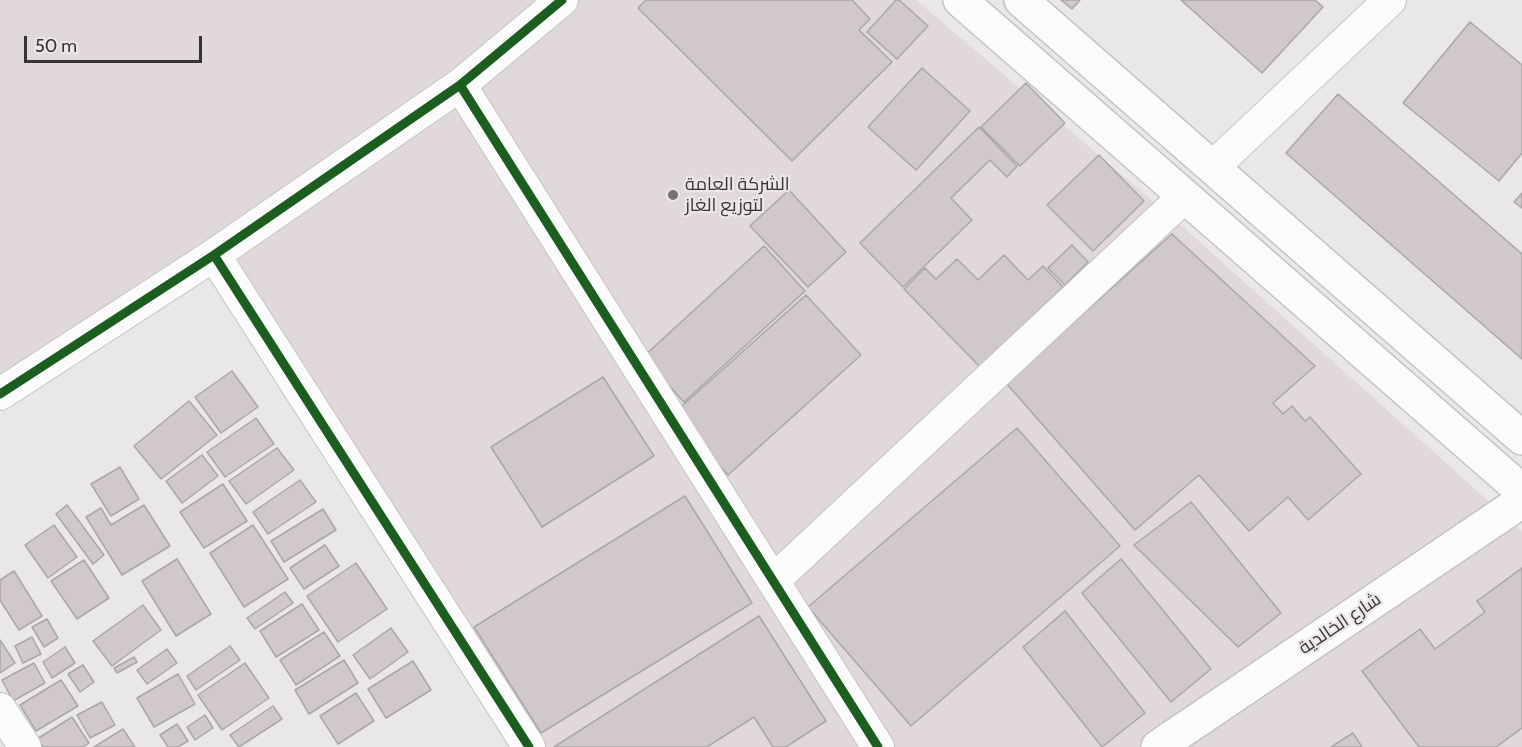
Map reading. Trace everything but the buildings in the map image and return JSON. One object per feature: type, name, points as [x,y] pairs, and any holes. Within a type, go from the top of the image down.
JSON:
[{"type":"main road","points":[[960,0],[1522,491]]},
{"type":"main road","points":[[1022,0],[1522,438]]},
{"type":"main road","name":"شارع الخالدية","points":[[1158,747],[1522,501]]},
{"type":"street","points":[[0,394],[213,255],[460,85],[562,0]]},
{"type":"street","points":[[1213,167],[1390,0]]},
{"type":"street","points":[[460,85],[878,747]]},
{"type":"street","points":[[773,581],[1184,196]]},
{"type":"street","points":[[213,255],[529,747]]},
{"type":"street","points":[[0,709],[25,747]]},
{"type":"shaded area","points":[[0,0],[916,0],[1174,219],[1522,531],[1522,747],[529,747],[214,255],[0,394]]},
{"type":"cycle path","points":[[0,394],[214,255],[460,85],[562,0]]},
{"type":"cycle path","points":[[460,85],[878,747]]},
{"type":"cycle path","points":[[214,255],[529,747]]},
{"type":"place","name":"الشركة العامة لتوزيع الغاز","points":[[673,195]]}]
